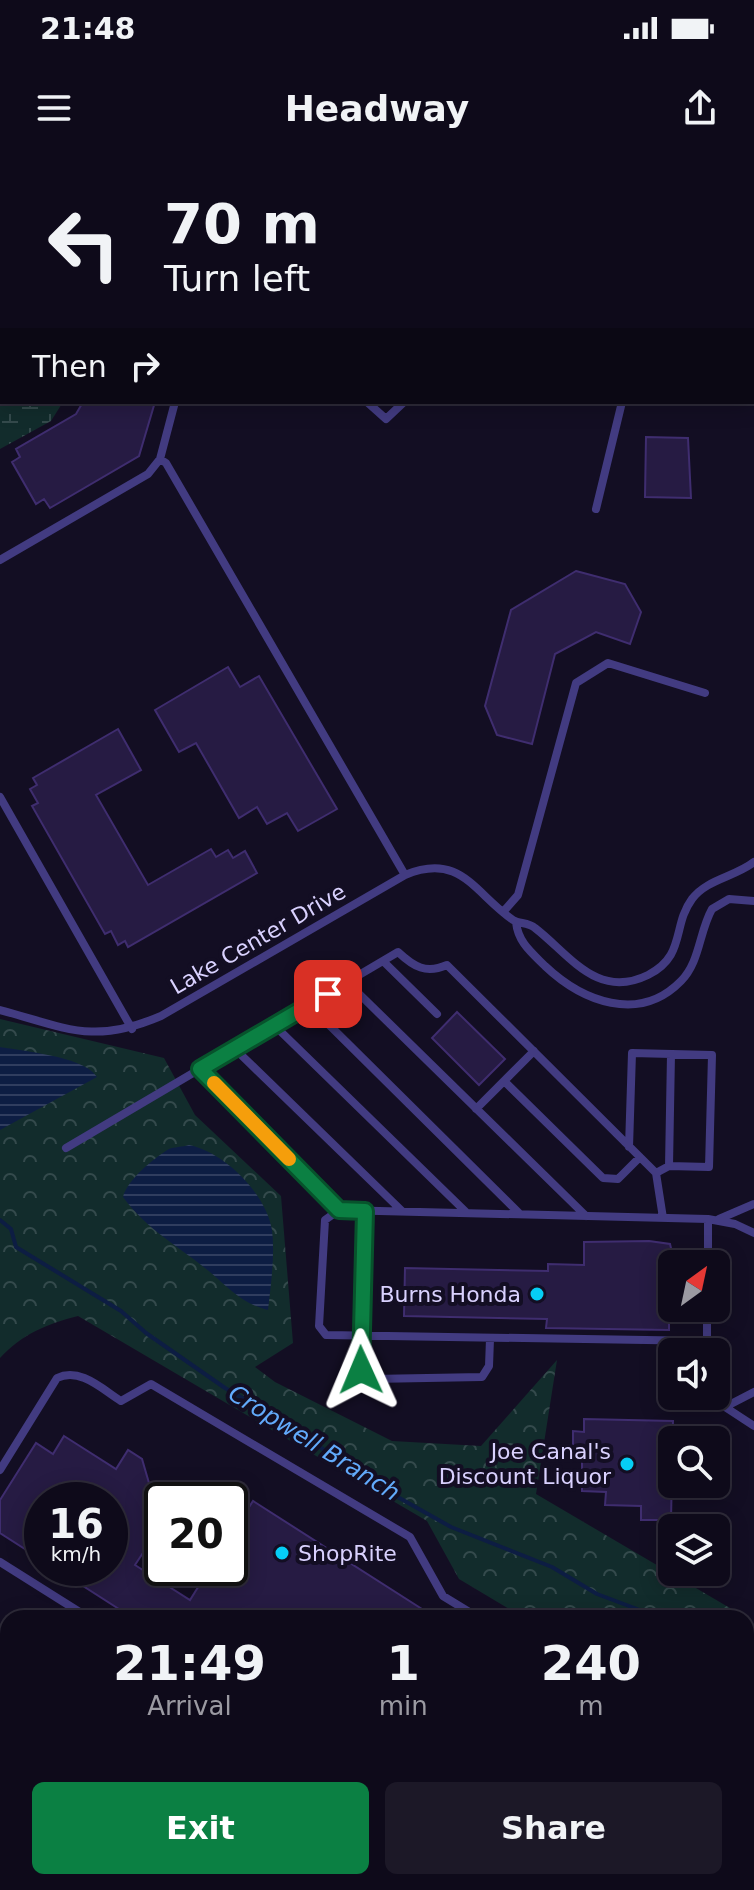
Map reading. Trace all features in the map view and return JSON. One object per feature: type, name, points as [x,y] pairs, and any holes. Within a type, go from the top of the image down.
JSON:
[{"type":"lane","points":[[0,560],[148,474],[160,459],[174,404]]},
{"type":"lane","points":[[369,404],[386,419],[402,404]]},
{"type":"lane","points":[[596,509],[622,404]]},
{"type":"lane","points":[[160,459],[405,875]]},
{"type":"lane","points":[[504,911],[518,895],[576,683],[608,663],[705,693]]},
{"type":"lane","points":[[0,797],[132,1029]]},
{"type":"lane","name":"Lake Center Drive","points":[[0,1010],[85,1032],[116,1033],[132,1029],[161,1016],[405,875],[429,867],[454,872],[516,922],[533,926],[585,974],[617,982],[638,979],[658,969],[672,955],[687,907],[699,892],[754,862]]},
{"type":"lane","name":"Lake Center Drive","points":[[516,922],[517,937],[572,990],[606,1003],[635,1004],[664,994],[682,980],[691,967],[712,909],[729,899],[754,901]]},
{"type":"lane","points":[[66,1148],[398,952],[417,968],[428,970],[447,965],[656,1173],[663,1218]]},
{"type":"lane","points":[[383,961],[437,1014]]},
{"type":"lane","points":[[347,982],[586,1216]]},
{"type":"lane","points":[[309,1005],[521,1214]]},
{"type":"lane","points":[[274,1025],[467,1213]]},
{"type":"lane","points":[[235,1049],[402,1211]]},
{"type":"lane","points":[[476,1109],[534,1051]]},
{"type":"lane","points":[[629,1147],[632,1053],[712,1055],[709,1167],[669,1166],[656,1173]]},
{"type":"lane","points":[[669,1166],[671,1054]]},
{"type":"lane","points":[[200,1069],[339,1210]]},
{"type":"lane","points":[[504,1081],[603,1178],[618,1179],[640,1157]]},
{"type":"lane","points":[[719,1219],[754,1204]]},
{"type":"lane","points":[[707,1322],[707,1341],[326,1335],[320,1330],[325,1220],[339,1210],[719,1219],[754,1233]]},
{"type":"lane","points":[[365,1211],[361,1370],[372,1379],[482,1377],[489,1366],[490,1339]]},
{"type":"lane","points":[[708,1219],[708,1250]]},
{"type":"lane","points":[[0,1470],[57,1378],[66,1373],[76,1374],[121,1401],[151,1384],[410,1537],[443,1596],[466,1610]]},
{"type":"lane","points":[[730,1404],[754,1392]]},
{"type":"lane","points":[[730,1410],[754,1426]]},
{"type":"lane","points":[[0,1562],[76,1610]]},
{"type":"green space","points":[[62,404],[51,421],[0,449],[0,405]]},
{"type":"green space","points":[[0,1019],[164,1058],[195,1115],[281,1196],[293,1343],[255,1367],[275,1382],[392,1441],[481,1446],[557,1360],[536,1494],[658,1566],[658,1586],[692,1586],[733,1610],[511,1610],[459,1579],[427,1521],[78,1316],[36,1331],[17,1342],[0,1358]]},
{"type":"water","points":[[0,1047],[68,1060],[91,1070],[97,1077],[0,1130]]},
{"type":"water","points":[[189,1145],[229,1165],[252,1189],[268,1216],[273,1249],[268,1310],[236,1295],[153,1229],[123,1197],[135,1177],[156,1158],[169,1149]]},
{"type":"building","points":[[82,404],[154,404],[139,456],[50,508],[44,499],[36,504],[12,462],[20,457],[16,449],[76,414]]},
{"type":"building","points":[[646,437],[688,438],[691,498],[645,497]]},
{"type":"building","points":[[576,571],[625,584],[641,612],[630,644],[596,632],[555,654],[532,744],[497,735],[485,706],[511,610]]},
{"type":"building","points":[[228,667],[240,687],[259,676],[337,809],[298,831],[287,813],[267,824],[257,807],[239,818],[196,743],[179,752],[155,710]]},
{"type":"building","points":[[118,729],[141,770],[96,795],[148,885],[211,849],[216,857],[228,850],[233,858],[245,851],[257,873],[128,947],[125,941],[118,945],[111,931],[105,934],[32,806],[38,803],[30,789],[37,785],[33,778]]},
{"type":"building","points":[[457,1012],[505,1059],[479,1085],[432,1038]]},
{"type":"building","name":"Burns Honda","points":[[649,1241],[670,1244],[671,1250],[658,1250],[658,1322],[669,1322],[669,1330],[546,1328],[547,1319],[404,1316],[405,1268],[548,1271],[548,1264],[584,1265],[584,1242]]},
{"type":"building","name":"Joe Canal's Discount Liquor","points":[[584,1419],[673,1421],[673,1426],[658,1426],[658,1498],[671,1498],[671,1514],[658,1514],[658,1520],[641,1520],[641,1506],[605,1505],[606,1492],[582,1491],[582,1452],[573,1451],[573,1431],[584,1432]]},
{"type":"building","points":[[64,1436],[116,1469],[128,1450],[142,1459],[149,1482],[144,1482],[144,1551],[135,1565],[144,1571],[144,1586],[168,1586],[190,1600],[199,1586],[248,1586],[248,1509],[253,1501],[423,1610],[121,1610],[83,1586],[128,1586],[128,1482],[24,1482],[24,1548],[0,1533],[0,1500],[36,1443],[53,1454]]},
{"type":"waterway","name":"Cropwell Branch","points":[[0,1220],[11,1229],[16,1247],[121,1311],[146,1333],[225,1388],[272,1415],[378,1486],[451,1527],[552,1567],[597,1594],[640,1610]]},
{"type":"slow traffic","points":[[214,1083],[289,1159]]},
{"type":"place","name":"Burns Honda","points":[[537,1294]]},
{"type":"place","name":"Joe Canal's Discount Liquor","points":[[627,1464]]},
{"type":"place","name":"ShopRite","points":[[282,1553]]},
{"type":"route","points":[[328,994],[200,1069],[339,1210],[365,1211],[361,1370]]}]
